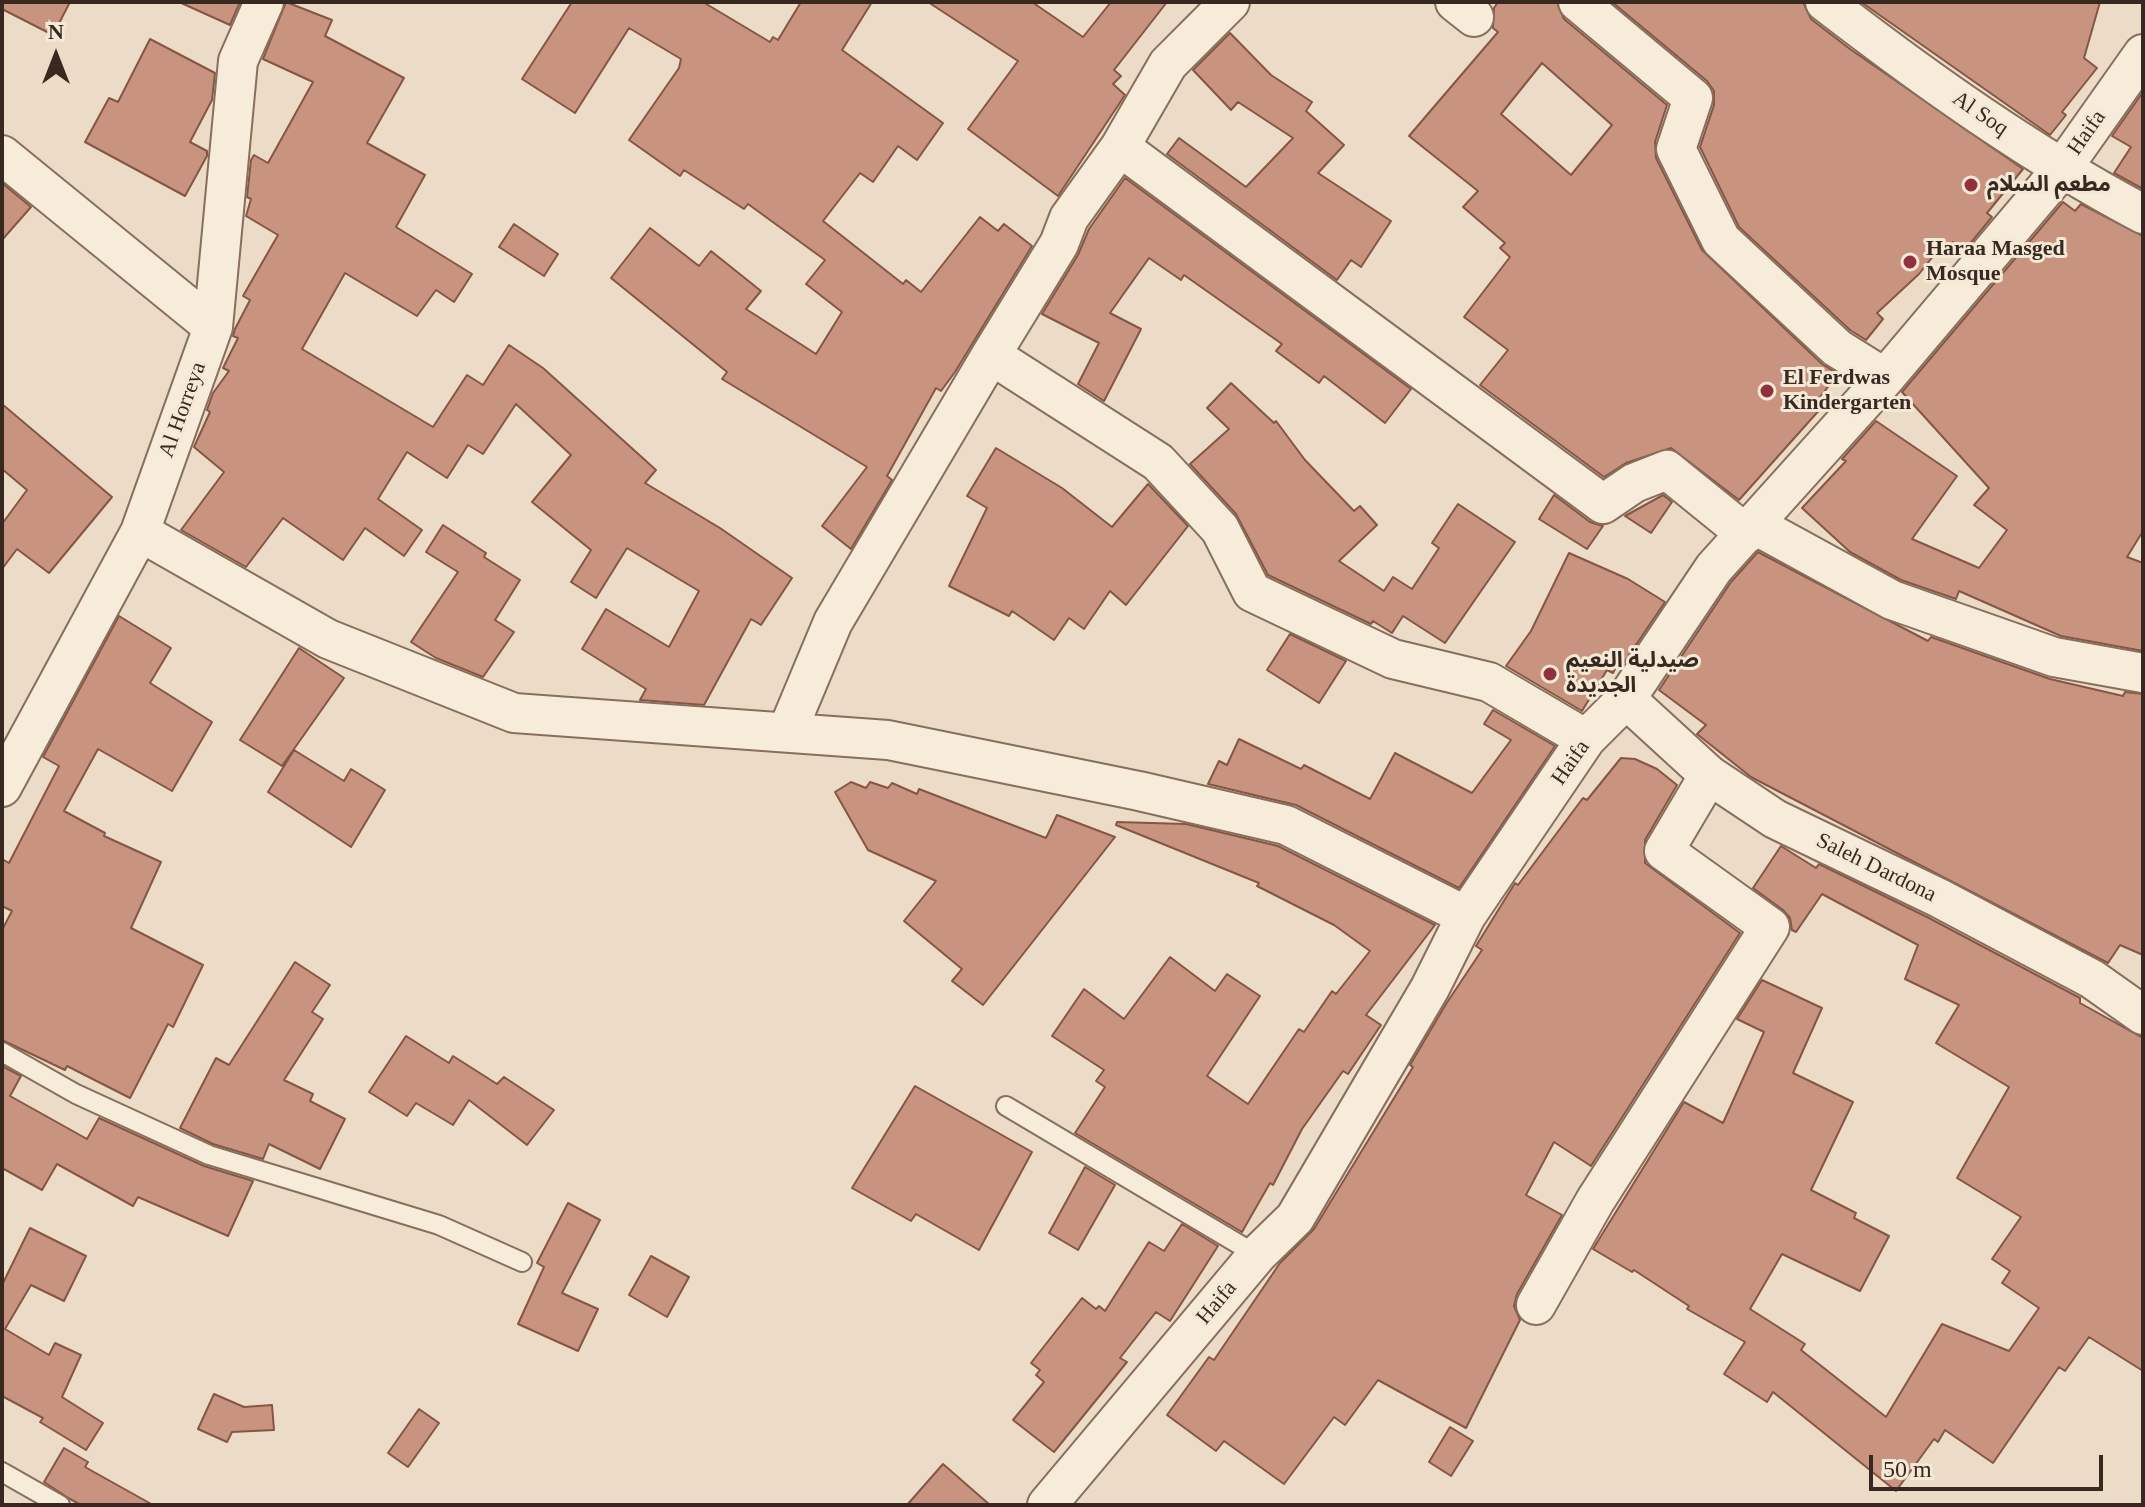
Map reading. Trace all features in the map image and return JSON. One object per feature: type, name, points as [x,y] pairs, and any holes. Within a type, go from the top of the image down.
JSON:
[{"type":"street","name":"Al Horreya","points":[[2,787],[140,532],[213,327],[238,61],[264,2]]},
{"type":"street","points":[[787,732],[833,622],[1059,244],[1069,218],[1120,147],[1168,64],[1230,2]]},
{"type":"street","points":[[1578,2],[1693,98],[1676,149],[1682,168],[1721,240],[1837,348],[1885,378]]},
{"type":"street","name":"Al Soq","points":[[1825,2],[1892,55],[2061,170],[2143,214]]},
{"type":"street","name":"Haifa","points":[[1047,1505],[1257,1255],[1295,1218],[1430,988],[1466,916],[1586,739],[1626,699],[1714,568],[1885,378],[2061,170],[2143,54]]},
{"type":"street","points":[[1120,147],[1603,504],[1634,483],[1667,470],[1750,530],[1892,600],[2054,657],[2143,673]]},
{"type":"street","points":[[2,155],[213,327]]},
{"type":"street","points":[[991,355],[1158,462],[1220,529],[1252,592],[1393,659],[1489,682],[1586,739]]},
{"type":"street","points":[[140,532],[328,639],[514,713],[888,740],[1286,825],[1466,916]]},
{"type":"street","name":"Saleh Dardona","points":[[1626,699],[1709,775],[1775,819],[1939,898],[2064,965],[2143,1015]]},
{"type":"street","points":[[1536,1305],[1595,1201],[1770,927],[1664,851],[1709,775]]},
{"type":"lane","points":[[2,1052],[76,1094],[209,1155],[439,1225],[522,1262]]},
{"type":"lane","points":[[1006,1106],[1257,1255]]},
{"type":"lane","points":[[2,1472],[60,1505]]},
{"type":"building","points":[[2,2],[70,2],[53,35],[2,9]]},
{"type":"building","points":[[179,2],[240,2],[230,25]]},
{"type":"building","points":[[286,2],[332,20],[325,36],[404,78],[367,143],[425,175],[396,227],[472,274],[454,302],[436,290],[417,316],[345,273],[302,349],[433,427],[467,375],[483,385],[509,345],[543,368],[656,470],[645,483],[720,528],[792,578],[761,625],[751,619],[704,705],[640,700],[646,689],[582,649],[606,609],[669,647],[699,591],[627,548],[596,598],[571,582],[591,550],[532,502],[571,455],[516,404],[483,454],[468,445],[447,478],[407,452],[378,499],[422,530],[404,556],[365,528],[343,560],[283,518],[246,567],[181,530],[224,472],[194,447],[210,412],[207,410],[213,393],[229,371],[223,368],[238,338],[233,336],[235,329],[250,300],[243,296],[278,235],[246,216],[251,199],[247,197],[251,160],[254,155],[268,163],[313,82],[263,59]]},
{"type":"building","points":[[572,2],[703,2],[770,42],[773,37],[778,40],[801,2],[872,2],[842,50],[943,123],[917,160],[898,146],[873,182],[860,173],[823,221],[903,284],[906,280],[921,292],[980,217],[998,231],[1004,224],[1032,246],[955,372],[941,391],[936,388],[887,476],[892,480],[851,549],[822,526],[867,467],[722,379],[727,372],[611,278],[650,228],[699,266],[711,251],[761,291],[746,309],[816,354],[842,312],[806,284],[825,260],[748,204],[744,209],[684,170],[680,176],[629,140],[679,68],[681,59],[629,28],[575,113],[522,79]]},
{"type":"building","points":[[928,2],[1032,2],[1083,37],[1111,2],[1167,2],[1114,70],[1121,76],[1113,84],[1125,95],[1058,196],[968,129],[1018,61]]},
{"type":"building","points":[[1498,2],[1557,2],[1564,19],[1667,105],[1655,142],[1656,158],[1702,250],[1822,364],[1838,374],[1817,401],[1822,407],[1739,500],[1671,448],[1626,463],[1604,477],[1480,385],[1508,350],[1464,317],[1510,257],[1500,248],[1505,243],[1463,207],[1478,191],[1409,136],[1498,32],[1493,28],[1494,8]],"holes":[[[1542,63],[1612,125],[1571,175],[1501,114]]]},
{"type":"building","points":[[1612,2],[1803,2],[1811,19],[1850,49],[2023,169],[1987,213],[1992,217],[1964,251],[1953,242],[1946,248],[1942,245],[1919,274],[1877,313],[1883,319],[1866,340],[1850,330],[1739,227],[1700,147],[1714,105],[1714,91],[1707,81]]},
{"type":"building","points":[[1861,2],[2100,2],[2084,58],[2097,68],[2062,112],[2066,115],[2050,135]]},
{"type":"building","points":[[1230,33],[1271,75],[1312,102],[1306,111],[1344,145],[1318,173],[1391,221],[1361,267],[1351,260],[1337,280],[1167,154],[1179,138],[1246,187],[1293,138],[1238,102],[1231,110],[1193,70]]},
{"type":"building","points":[[150,39],[215,73],[212,100],[190,142],[207,151],[207,156],[185,196],[85,142],[109,98],[118,102]]},
{"type":"building","points":[[2143,92],[2143,189],[2114,173],[2131,147],[2112,136]]},
{"type":"building","points":[[1125,178],[1411,389],[1385,423],[1324,376],[1319,383],[1276,351],[1282,344],[1184,275],[1181,280],[1149,258],[1110,313],[1141,329],[1104,401],[1078,384],[1099,343],[1042,314],[1078,255],[1089,229]]},
{"type":"building","points":[[2,183],[31,207],[2,240]]},
{"type":"building","points":[[2063,202],[2075,211],[2081,204],[2143,236],[2143,531],[2127,557],[2143,563],[2143,651],[2061,636],[1959,591],[1956,599],[1901,580],[1850,552],[1802,508],[1846,461],[1842,459],[1876,421],[1957,476],[1912,539],[1979,568],[2007,530],[1974,505],[1989,488],[1902,392]]},
{"type":"building","points":[[514,224],[558,254],[544,276],[499,247]]},
{"type":"building","points":[[1231,383],[1274,423],[1276,421],[1305,460],[1354,511],[1360,506],[1377,525],[1339,561],[1384,591],[1393,577],[1412,589],[1439,548],[1432,543],[1458,504],[1515,542],[1445,643],[1403,616],[1392,633],[1373,621],[1371,624],[1268,575],[1236,514],[1190,464],[1229,429],[1207,408]]},
{"type":"building","points":[[2,404],[112,497],[49,573],[17,549],[2,569],[2,524],[27,490],[2,469]]},
{"type":"building","points":[[996,448],[1062,488],[1112,527],[1148,484],[1188,526],[1126,605],[1110,591],[1084,629],[1069,618],[1054,640],[1012,611],[1009,616],[949,586],[987,508],[967,496]]},
{"type":"building","points":[[1554,495],[1590,522],[1603,526],[1587,549],[1539,519]]},
{"type":"building","points":[[1663,495],[1672,502],[1651,533],[1625,516]]},
{"type":"building","points":[[443,525],[520,580],[495,620],[514,632],[483,677],[436,658],[411,642],[458,572],[426,552]]},
{"type":"building","points":[[1758,552],[1928,641],[1931,637],[2050,679],[2123,696],[2125,692],[2143,694],[2143,955],[2120,945],[2108,963],[1751,777],[1697,734],[1706,725],[1659,690],[1731,582]]},
{"type":"building","points":[[1569,553],[1628,579],[1665,602],[1623,664],[1619,661],[1613,673],[1607,670],[1582,711],[1506,666],[1531,631]]},
{"type":"building","points":[[119,616],[171,648],[150,683],[212,722],[172,791],[98,749],[64,811],[105,833],[104,836],[161,862],[131,928],[203,965],[173,1027],[168,1024],[130,1098],[67,1066],[65,1070],[2,1040],[2,930],[12,911],[2,906],[2,859],[9,863],[59,766],[43,757]]},
{"type":"building","points":[[1290,634],[1346,661],[1319,703],[1267,670]]},
{"type":"building","points":[[299,648],[344,678],[282,766],[240,740]]},
{"type":"building","points":[[1493,710],[1555,746],[1459,888],[1296,805],[1208,784],[1219,761],[1227,765],[1239,739],[1301,769],[1304,765],[1370,799],[1395,753],[1472,793],[1511,740],[1484,724]]},
{"type":"building","points":[[294,750],[344,781],[351,769],[385,790],[351,847],[268,792]]},
{"type":"building","points":[[1621,758],[1635,759],[1657,769],[1677,785],[1645,840],[1645,863],[1740,933],[1591,1166],[1554,1142],[1526,1195],[1562,1215],[1517,1294],[1514,1306],[1520,1320],[1466,1428],[1378,1380],[1345,1425],[1334,1417],[1284,1484],[1224,1441],[1216,1451],[1167,1415],[1209,1357],[1214,1360],[1280,1263],[1314,1229],[1413,1067],[1410,1065],[1446,1004],[1482,950],[1476,946],[1515,883],[1518,885],[1583,798],[1587,800]]},
{"type":"building","points":[[851,782],[866,788],[870,782],[888,788],[892,783],[917,794],[919,789],[1046,838],[1057,815],[1115,837],[983,1005],[952,981],[962,969],[904,921],[936,881],[868,850],[835,792]]},
{"type":"building","points":[[1117,822],[1186,824],[1278,846],[1435,925],[1366,1015],[1381,1025],[1348,1074],[1343,1071],[1302,1129],[1273,1185],[1270,1183],[1242,1232],[1075,1133],[1105,1087],[1096,1081],[1104,1070],[1052,1036],[1084,989],[1124,1019],[1170,957],[1215,991],[1227,974],[1260,996],[1207,1076],[1248,1104],[1299,1029],[1304,1032],[1332,991],[1336,994],[1370,951],[1334,925],[1257,886],[1259,883],[1116,825]]},
{"type":"building","points":[[1781,846],[1816,868],[1819,864],[1929,918],[2080,998],[2080,1003],[2143,1038],[2143,1371],[2089,1337],[2065,1371],[2059,1367],[1993,1463],[1945,1430],[1938,1442],[1934,1439],[1896,1491],[1773,1392],[1767,1402],[1724,1374],[1745,1342],[1687,1309],[1689,1306],[1634,1270],[1632,1272],[1593,1249],[1684,1102],[1723,1123],[1764,1032],[1737,1019],[1762,980],[1822,1008],[1793,1073],[1853,1102],[1811,1190],[1856,1213],[1854,1218],[1889,1236],[1860,1291],[1782,1254],[1750,1309],[1805,1344],[1801,1350],[1886,1417],[1942,1324],[2009,1351],[2039,1308],[2002,1283],[2010,1271],[1992,1259],[2021,1217],[1957,1178],[2009,1087],[1936,1043],[1959,1005],[1905,979],[1918,945],[1822,894],[1796,932],[1792,930],[1790,918],[1783,910],[1753,888]]},
{"type":"building","points":[[295,962],[330,985],[312,1012],[323,1019],[284,1080],[313,1094],[310,1101],[345,1119],[320,1169],[269,1144],[263,1159],[213,1144],[180,1128],[216,1058],[229,1065]]},
{"type":"building","points":[[406,1036],[449,1063],[453,1056],[497,1084],[504,1077],[554,1110],[527,1145],[469,1100],[453,1125],[416,1103],[407,1116],[369,1092]]},
{"type":"building","points":[[2,1066],[21,1076],[10,1096],[87,1139],[99,1118],[204,1166],[253,1181],[228,1236],[138,1197],[133,1206],[57,1164],[42,1190],[2,1168]]},
{"type":"building","points":[[915,1086],[1032,1152],[979,1250],[916,1214],[911,1221],[852,1188]]},
{"type":"building","points":[[1085,1167],[1115,1185],[1078,1250],[1049,1233]]},
{"type":"building","points":[[568,1203],[600,1220],[562,1293],[598,1309],[578,1351],[518,1324],[544,1267],[537,1263]]},
{"type":"building","points":[[1182,1224],[1218,1246],[1170,1321],[1156,1312],[1120,1358],[1127,1362],[1054,1452],[1013,1420],[1044,1382],[1036,1375],[1040,1370],[1031,1363],[1082,1298],[1096,1309],[1099,1306],[1105,1311],[1149,1242],[1164,1251]]},
{"type":"building","points":[[30,1228],[86,1256],[64,1301],[31,1285],[5,1329],[49,1355],[55,1343],[81,1355],[62,1397],[103,1423],[86,1450],[40,1422],[43,1418],[2,1396],[2,1285]]},
{"type":"building","points":[[651,1256],[689,1277],[667,1317],[629,1295]]},
{"type":"building","points":[[214,1394],[244,1407],[272,1405],[274,1430],[232,1432],[227,1442],[198,1429]]},
{"type":"building","points":[[419,1409],[439,1423],[408,1467],[388,1453]]},
{"type":"building","points":[[1450,1427],[1473,1441],[1451,1476],[1429,1462]]},
{"type":"building","points":[[64,1448],[88,1462],[85,1467],[153,1505],[81,1505],[70,1499],[44,1482]]},
{"type":"building","points":[[943,1464],[990,1505],[907,1505]]},
{"type":"place","name":"مطعم السلام","points":[[1971,185]]},
{"type":"place","name":"Haraa Masged Mosque","points":[[1910,262]]},
{"type":"place","name":"El Ferdwas Kindergarten","points":[[1767,391]]},
{"type":"place","name":"صيدلية النعيم الجديدة","points":[[1550,674]]}]
